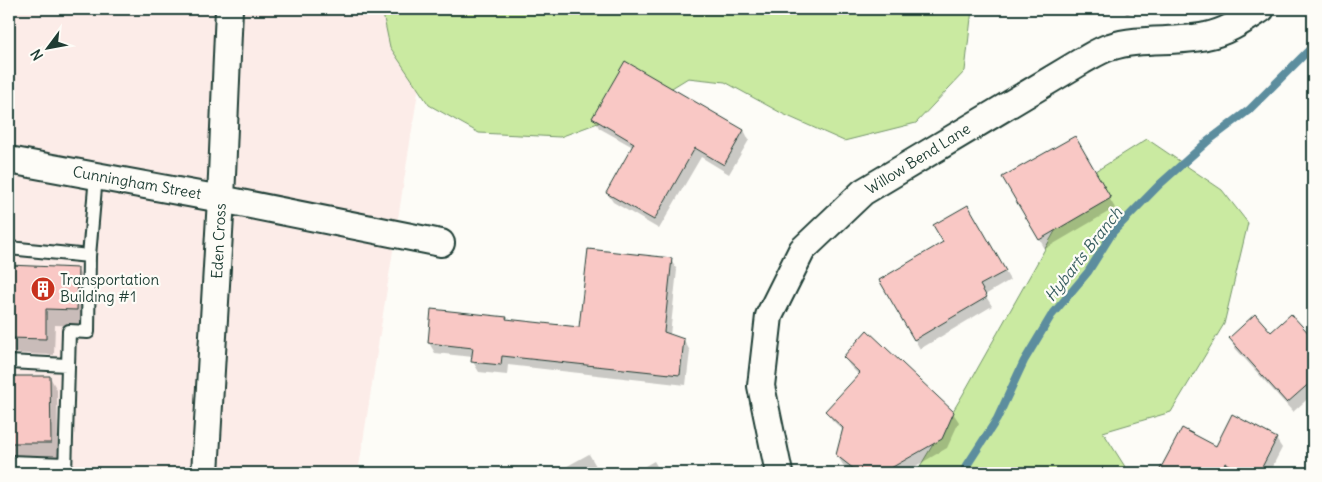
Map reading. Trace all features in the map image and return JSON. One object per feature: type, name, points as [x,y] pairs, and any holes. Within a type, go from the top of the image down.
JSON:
[{"type":"street","name":"Eden Cross","points":[[205,473],[221,199],[229,9]]},
{"type":"street","name":"Willow Bend Lane","points":[[779,473],[761,386],[769,316],[802,250],[863,192],[1082,61],[1110,47],[1140,41],[1178,40],[1207,36],[1234,26],[1261,9]]},
{"type":"street","name":"Cunningham Street","points":[[9,160],[221,199],[441,243]]},
{"type":"lane","points":[[9,462],[65,469],[69,331],[88,332],[89,256],[96,176]]},
{"type":"lane","points":[[9,248],[89,256]]},
{"type":"lane","points":[[9,362],[67,365]]},
{"type":"shaded area","points":[[9,9],[431,9],[358,473],[9,473],[9,338],[46,339],[46,309],[76,310],[78,268],[9,265]]},
{"type":"green space","points":[[382,9],[972,9],[965,71],[916,123],[844,141],[783,114],[725,82],[688,78],[641,107],[560,137],[479,133],[429,105],[390,47]]},
{"type":"green space","points":[[1147,139],[1222,190],[1248,223],[1224,324],[1171,412],[1103,432],[1129,473],[916,473],[962,396],[1085,178]]},
{"type":"building","points":[[625,61],[744,130],[724,165],[695,148],[654,220],[606,193],[634,143],[592,118]]},
{"type":"building","points":[[1075,136],[1111,198],[1039,240],[1002,177]]},
{"type":"building","points":[[968,205],[1006,271],[980,285],[987,297],[914,340],[879,280],[943,242],[933,225]]},
{"type":"building","points":[[588,249],[672,258],[664,332],[684,339],[680,375],[502,356],[501,365],[471,362],[473,348],[428,343],[431,309],[579,327]]},
{"type":"building","name":"Transportation Building #1","points":[[9,265],[78,268],[77,310],[46,309],[46,339],[9,338]]},
{"type":"building","points":[[1255,314],[1271,332],[1291,314],[1313,338],[1313,380],[1287,403],[1229,338]]},
{"type":"building","points":[[867,330],[954,412],[942,439],[891,468],[889,473],[859,473],[836,455],[843,428],[825,411],[860,373],[843,357]]},
{"type":"building","points":[[9,376],[50,376],[51,443],[10,443]]},
{"type":"building","points":[[1232,414],[1277,438],[1259,473],[1244,473],[1225,463],[1220,473],[1158,473],[1182,428],[1216,446]]},
{"type":"waterway","name":"Hybarts Branch","points":[[962,473],[997,419],[1024,361],[1051,316],[1088,272],[1113,232],[1160,184],[1208,141],[1249,110],[1313,46]]},
{"type":"place","name":"Transportation Building #1","points":[[43,289]]}]
